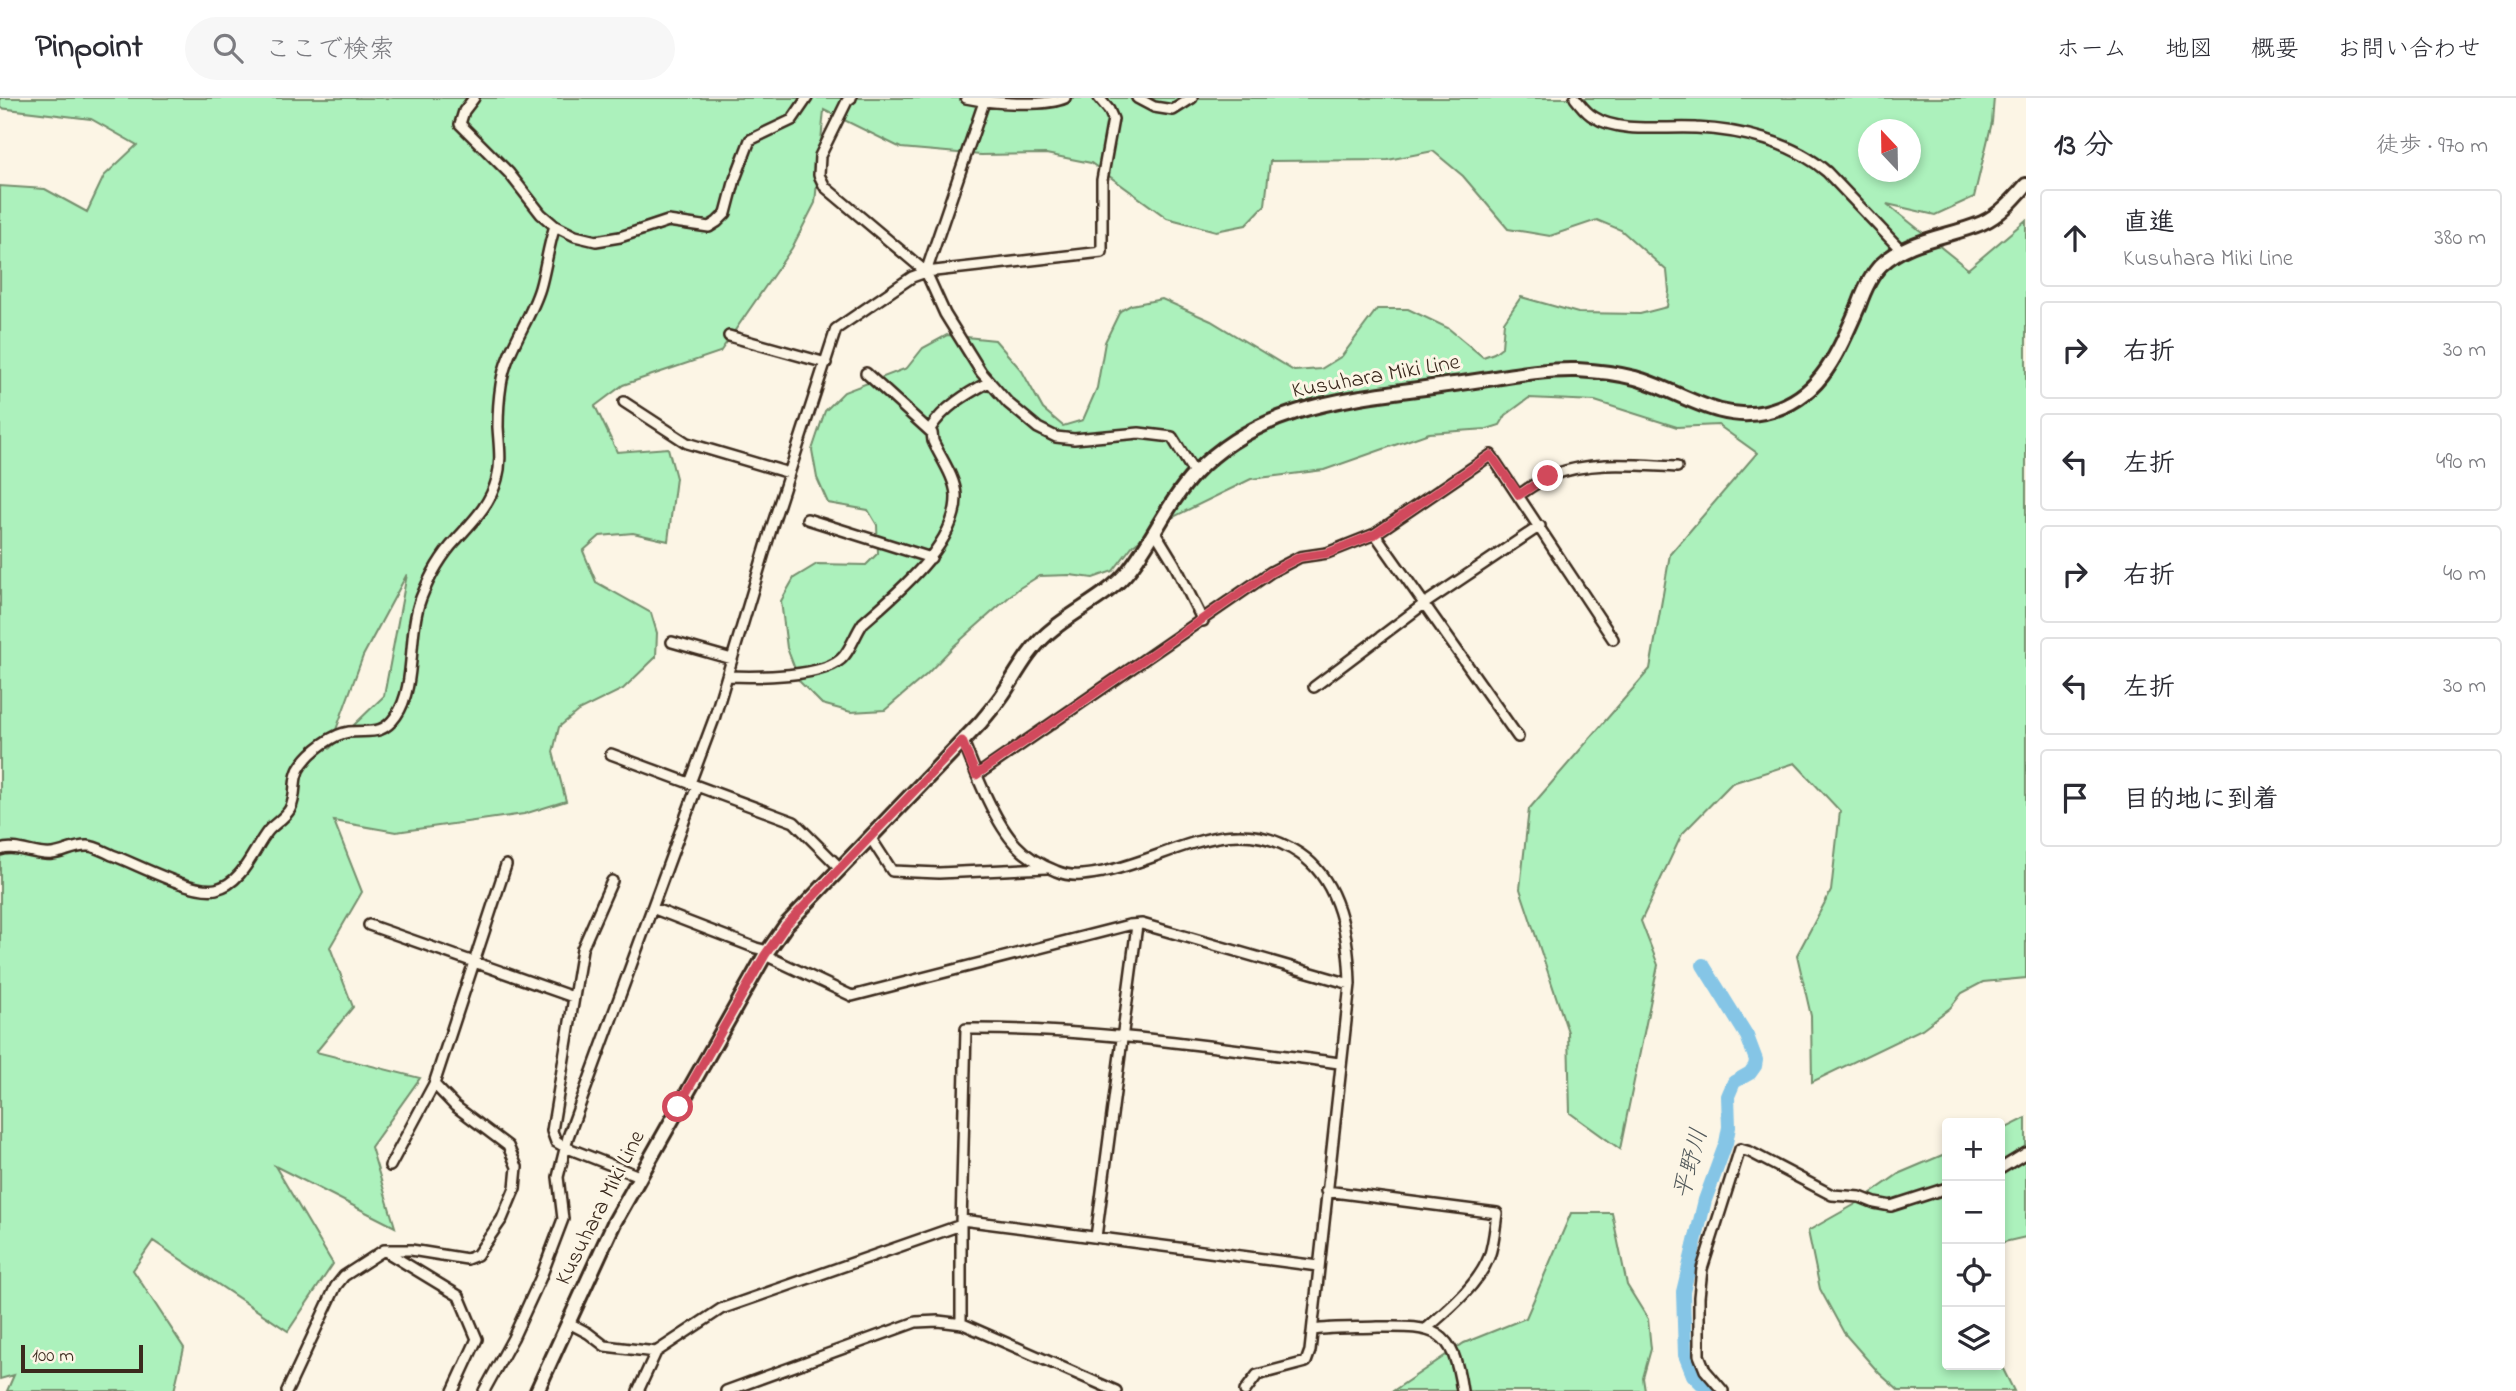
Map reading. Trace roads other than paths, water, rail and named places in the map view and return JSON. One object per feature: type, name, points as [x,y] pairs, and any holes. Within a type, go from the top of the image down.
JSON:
[{"type":"main road","name":"Kusuhara Miki Line","points":[[537,1391],[598,1255],[639,1176],[767,953],[786,925],[1003,695],[1037,643],[1063,620],[1114,586],[1128,571],[1175,498],[1195,474],[1226,447],[1268,422],[1311,406],[1544,372],[1574,370],[1636,379],[1724,414],[1745,415],[1781,407],[1816,385],[1832,364],[1867,285],[1878,268],[1901,250],[1985,222],[2006,207],[2026,185]]},
{"type":"street","points":[[474,98],[464,111],[460,124],[509,173],[541,214],[555,226],[575,236],[596,241],[620,237],[668,221],[709,228],[726,213],[735,178],[751,140],[792,120],[807,98]]},
{"type":"street","points":[[851,98],[847,101],[820,156],[819,174],[825,187],[926,272],[965,351],[1008,403],[1038,428],[1056,437],[1074,439],[1139,433],[1171,436],[1195,474]]},
{"type":"street","points":[[966,98],[984,102],[1039,103],[1065,98]]},
{"type":"street","points":[[484,1391],[513,1338],[541,1277],[563,1219],[558,1177],[565,1147],[694,785],[836,329],[912,277],[926,272],[1102,252],[1102,180],[1113,119],[1099,98]]},
{"type":"street","points":[[1137,98],[1154,107],[1173,110],[1192,98]]},
{"type":"street","points":[[1575,98],[1597,120],[1616,125],[1732,132],[1784,146],[1828,172],[1901,250]]},
{"type":"street","points":[[926,272],[984,102]]},
{"type":"street","points":[[0,850],[8,848],[52,854],[89,846],[136,863],[181,884],[216,889],[232,882],[266,834],[290,808],[294,798],[294,777],[302,762],[335,737],[349,732],[371,733],[389,725],[398,713],[407,692],[415,617],[422,596],[439,564],[487,503],[497,480],[501,454],[498,427],[501,384],[506,361],[540,287],[547,248],[555,226]]},
{"type":"street","points":[[729,336],[826,363]]},
{"type":"street","points":[[727,676],[801,673],[839,661],[863,622],[931,558],[946,536],[956,492],[930,429],[866,373]]},
{"type":"street","points":[[930,429],[938,416],[965,395],[989,382]]},
{"type":"street","points":[[624,402],[687,443],[789,473]]},
{"type":"street","points":[[976,775],[1283,565],[1300,557],[1328,553],[1375,534],[1491,455],[1613,639]]},
{"type":"street","points":[[1519,495],[1548,476],[1571,469],[1609,464],[1677,467]]},
{"type":"street","points":[[807,519],[931,558]]},
{"type":"street","points":[[1314,687],[1424,604],[1539,526]]},
{"type":"street","points":[[1155,532],[1203,621]]},
{"type":"street","points":[[1375,534],[1518,737]]},
{"type":"street","points":[[673,642],[732,659]]},
{"type":"street","points":[[962,741],[976,775],[1009,836],[1034,860],[1065,874],[1081,876],[1120,868],[1202,840],[1252,835],[1287,845],[1307,859],[1331,889],[1349,958],[1350,984],[1313,1330],[1306,1362],[1257,1375],[1245,1391]]},
{"type":"street","points":[[611,754],[794,822],[840,868]]},
{"type":"street","points":[[870,837],[892,871],[939,873],[1049,867]]},
{"type":"street","points":[[390,1166],[434,1084],[506,865]]},
{"type":"street","points":[[612,881],[582,949],[552,1131],[556,1142],[565,1147],[639,1176]]},
{"type":"street","points":[[652,908],[767,953],[852,996],[1142,924],[1350,984]]},
{"type":"street","points":[[369,925],[573,997]]},
{"type":"street","points":[[1096,1237],[1137,925]]},
{"type":"street","points":[[961,1324],[966,1029],[1122,1035],[1340,1063]]},
{"type":"street","points":[[288,1391],[336,1286],[344,1276],[384,1250],[411,1250],[467,1259],[477,1255],[502,1219],[514,1188],[517,1167],[508,1146],[455,1106],[434,1084]]},
{"type":"street","points":[[1723,1391],[1705,1370],[1699,1355],[1699,1297],[1702,1269],[1740,1150],[1750,1152],[1832,1195],[1860,1198],[1891,1206],[1942,1190]]},
{"type":"street","points":[[2005,1166],[2026,1153]]},
{"type":"street","points":[[1326,1191],[1497,1213],[1492,1245],[1483,1268],[1463,1294],[1427,1328]]},
{"type":"street","points":[[638,1391],[656,1352],[722,1309],[961,1222],[1318,1266]]},
{"type":"street","points":[[384,1250],[459,1296],[477,1339],[453,1391]]},
{"type":"street","points":[[726,1391],[916,1322],[938,1321],[961,1324],[1116,1391]]},
{"type":"street","points":[[567,1322],[588,1333],[604,1346],[656,1352]]},
{"type":"street","points":[[1313,1330],[1410,1326],[1427,1328],[1436,1333],[1455,1356],[1462,1391]]},
{"type":"waterway","name":"平野川","points":[[1703,965],[1747,1036],[1756,1060],[1750,1073],[1734,1082],[1728,1096],[1729,1127],[1726,1143],[1705,1200],[1683,1292],[1685,1355],[1693,1375],[1709,1391]]}]
